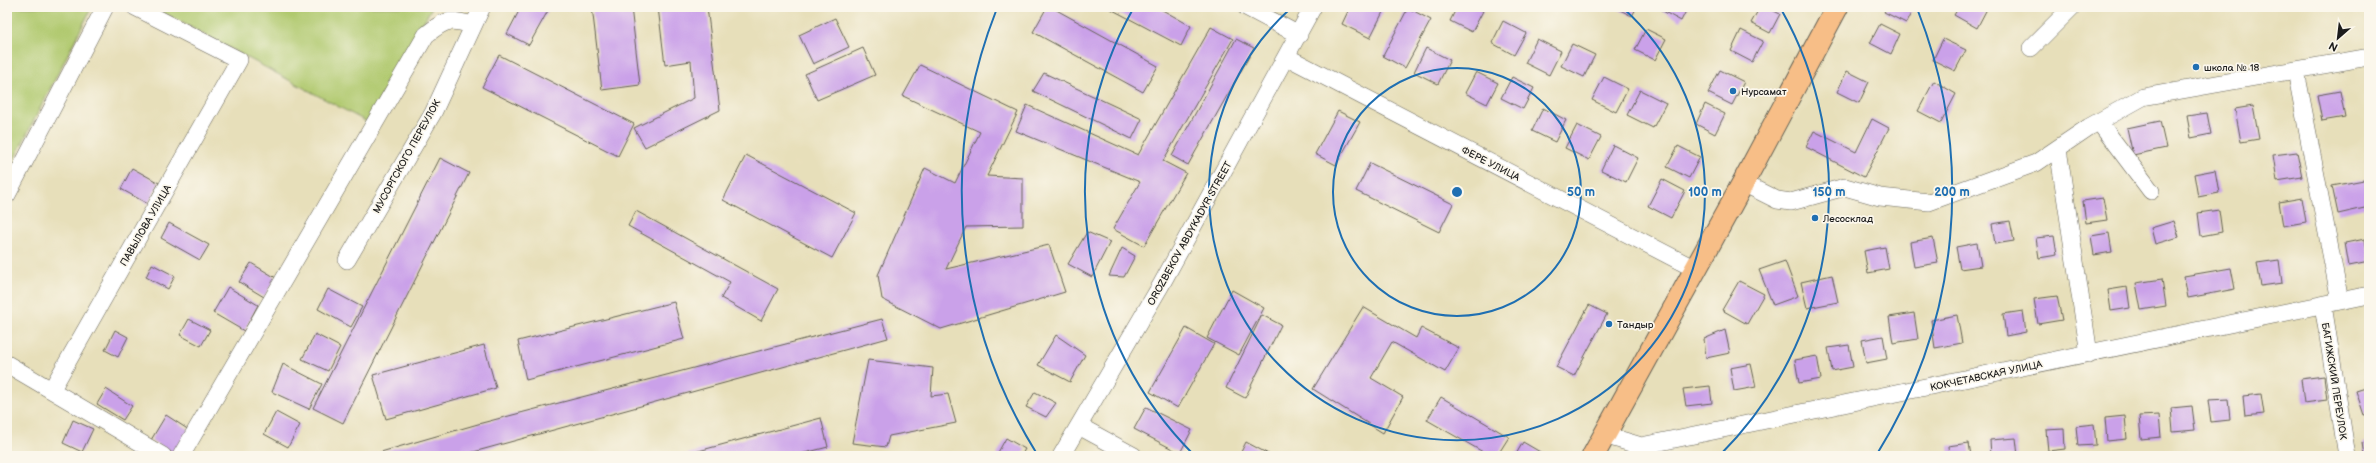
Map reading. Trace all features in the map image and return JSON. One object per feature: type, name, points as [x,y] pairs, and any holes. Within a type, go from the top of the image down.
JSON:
[{"type":"main road","points":[[1593,456],[1743,183],[1837,7]]},
{"type":"street","points":[[7,196],[105,7]]},
{"type":"street","name":"ПАВЫЛОВА УЛИЦА","points":[[52,389],[239,60],[135,7]]},
{"type":"street","name":"МУСОРГСКОГО ПЕРЕУЛОК","points":[[348,260],[433,113],[472,25],[482,7]]},
{"type":"street","points":[[1246,7],[1299,35]]},
{"type":"street","name":"OROZBEKOV ABDYKADYR STREET","points":[[1061,456],[1161,284],[1314,7]]},
{"type":"street","points":[[2031,48],[2072,7]]},
{"type":"street","points":[[181,456],[426,35],[442,22],[454,19],[472,25]]},
{"type":"street","name":"ФЕРЕ УЛИЦА","points":[[1287,57],[1696,269]]},
{"type":"street","points":[[1743,183],[1777,200],[1791,202],[1846,187],[1880,197],[1929,202],[2036,163],[2099,122],[2143,97],[2369,57]]},
{"type":"street","points":[[2296,71],[2340,301]]},
{"type":"street","points":[[2099,122],[2151,191]]},
{"type":"street","points":[[2058,149],[2089,354]]},
{"type":"street","name":"КОКЧЕТАВСКАЯ УЛИЦА","points":[[1604,435],[1641,446],[2369,295]]},
{"type":"street","name":"БАГИЖСКИЙ ПЕРЕУЛОК","points":[[2323,305],[2347,456]]},
{"type":"street","points":[[7,364],[52,389],[163,456]]},
{"type":"street","points":[[1078,426],[1134,456]]},
{"type":"green space","points":[[7,7],[92,7],[7,173]]},
{"type":"green space","points":[[153,7],[432,7],[367,122]]},
{"type":"building","points":[[521,7],[550,7],[529,45],[507,34]]},
{"type":"building","points":[[592,7],[631,7],[640,85],[602,90]]},
{"type":"building","points":[[658,7],[707,7],[720,110],[645,147],[634,128],[694,98],[691,61],[665,65]]},
{"type":"building","points":[[1047,7],[1051,7],[1158,66],[1143,92],[1033,32]]},
{"type":"building","points":[[1107,7],[1157,7],[1191,26],[1181,46]]},
{"type":"building","points":[[1350,7],[1373,7],[1383,12],[1370,38],[1342,24]]},
{"type":"building","points":[[1457,7],[1476,7],[1483,11],[1472,32],[1450,21]]},
{"type":"building","points":[[1614,7],[1637,7],[1632,16]]},
{"type":"building","points":[[1663,7],[1688,7],[1681,21],[1661,10]]},
{"type":"building","points":[[1760,7],[1766,7],[1780,14],[1770,33],[1751,23]]},
{"type":"building","points":[[1887,7],[1914,7],[1906,23],[1884,12]]},
{"type":"building","points":[[1959,7],[1988,7],[1977,28],[1954,15]]},
{"type":"building","points":[[1408,8],[1431,20],[1405,68],[1383,56]]},
{"type":"building","points":[[835,18],[849,47],[813,64],[799,35]]},
{"type":"building","points":[[1503,21],[1526,33],[1514,55],[1492,43]]},
{"type":"building","points":[[1880,24],[1900,34],[1891,54],[1870,43]]},
{"type":"building","points":[[1211,27],[1233,39],[1163,161],[1186,173],[1144,246],[1113,229],[1140,182],[1016,131],[1027,105],[1138,155]]},
{"type":"building","points":[[1646,29],[1666,39],[1655,60],[1635,50]]},
{"type":"building","points":[[1741,30],[1763,41],[1752,62],[1731,51]]},
{"type":"building","points":[[1236,39],[1254,48],[1188,165],[1172,156]]},
{"type":"building","points":[[1537,39],[1561,51],[1549,75],[1525,63]]},
{"type":"building","points":[[1943,39],[1966,50],[1955,71],[1933,60]]},
{"type":"building","points":[[1572,44],[1595,55],[1584,77],[1561,66]]},
{"type":"building","points":[[863,48],[875,75],[817,100],[805,74]]},
{"type":"building","points":[[1426,48],[1450,60],[1438,84],[1414,72]]},
{"type":"building","points":[[499,55],[634,124],[618,156],[482,87]]},
{"type":"building","points":[[920,65],[1018,112],[987,176],[1023,178],[1023,226],[966,227],[946,269],[1049,245],[1065,292],[941,329],[882,299],[878,275],[925,168],[955,183],[980,132],[903,96]]},
{"type":"building","points":[[1720,70],[1744,82],[1732,105],[1708,93]]},
{"type":"building","points":[[1847,71],[1869,82],[1859,103],[1837,92]]},
{"type":"building","points":[[1476,72],[1498,83],[1487,104],[1465,93]]},
{"type":"building","points":[[1044,73],[1142,119],[1132,139],[1033,91]]},
{"type":"building","points":[[1512,77],[1534,88],[1523,109],[1501,98]]},
{"type":"building","points":[[1604,77],[1628,89],[1616,112],[1592,100]]},
{"type":"building","points":[[1934,81],[1956,94],[1941,123],[1918,111]]},
{"type":"building","points":[[1640,90],[1666,103],[1653,128],[1627,115]]},
{"type":"building","points":[[2340,91],[2345,117],[2322,121],[2317,95]]},
{"type":"building","points":[[1705,104],[1725,114],[1715,134],[1696,124]]},
{"type":"building","points":[[2253,106],[2259,139],[2241,142],[2235,109]]},
{"type":"building","points":[[1543,108],[1566,120],[1555,142],[1532,131]]},
{"type":"building","points":[[1338,111],[1360,122],[1336,165],[1315,154]]},
{"type":"building","points":[[2207,113],[2211,134],[2191,138],[2187,116]]},
{"type":"building","points":[[1872,119],[1889,128],[1864,177],[1806,147],[1814,131],[1856,152]]},
{"type":"building","points":[[2160,121],[2166,148],[2133,155],[2127,128]]},
{"type":"building","points":[[1577,125],[1601,137],[1589,160],[1565,148]]},
{"type":"building","points":[[1613,145],[1638,158],[1626,182],[1601,170]]},
{"type":"building","points":[[1678,146],[1700,157],[1689,178],[1667,167]]},
{"type":"building","points":[[2297,152],[2302,177],[2277,181],[2273,155]]},
{"type":"building","points":[[746,155],[856,213],[832,258],[723,200]]},
{"type":"building","points":[[440,158],[469,173],[343,423],[313,408]]},
{"type":"building","points":[[1370,163],[1453,204],[1439,232],[1356,191]]},
{"type":"building","points":[[132,168],[159,183],[148,204],[121,189]]},
{"type":"building","points":[[2215,170],[2219,193],[2198,197],[2194,174]]},
{"type":"building","points":[[1662,179],[1685,191],[1671,218],[1648,206]]},
{"type":"building","points":[[2369,179],[2369,207],[2338,214],[2332,186]]},
{"type":"building","points":[[2103,198],[2107,220],[2086,223],[2083,201]]},
{"type":"building","points":[[2302,198],[2306,222],[2283,226],[2279,202]]},
{"type":"building","points":[[2219,210],[2222,232],[2201,236],[2198,213]]},
{"type":"building","points":[[636,211],[778,289],[761,321],[721,298],[730,282],[628,226]]},
{"type":"building","points":[[2010,221],[2014,241],[1995,244],[1992,224]]},
{"type":"building","points":[[2174,221],[2179,237],[2155,244],[2151,228]]},
{"type":"building","points":[[169,223],[209,245],[200,260],[161,238]]},
{"type":"building","points":[[1087,232],[1110,242],[1092,277],[1068,264]]},
{"type":"building","points":[[2109,233],[2112,252],[2094,255],[2091,236]]},
{"type":"building","points":[[2054,236],[2057,255],[2039,258],[2036,238]]},
{"type":"building","points":[[1933,238],[1938,263],[1914,267],[1910,242]]},
{"type":"building","points":[[2365,239],[2369,262],[2349,266],[2345,243]]},
{"type":"building","points":[[1977,243],[1981,266],[1960,269],[1956,247]]},
{"type":"building","points":[[1885,247],[1889,269],[1868,273],[1864,251]]},
{"type":"building","points":[[1122,248],[1135,256],[1124,277],[1109,276]]},
{"type":"building","points":[[2279,260],[2282,283],[2261,286],[2257,263]]},
{"type":"building","points":[[1785,261],[1798,296],[1773,305],[1759,270]]},
{"type":"building","points":[[251,263],[276,278],[264,297],[239,282]]},
{"type":"building","points":[[152,264],[175,276],[168,289],[146,277]]},
{"type":"building","points":[[2231,268],[2235,289],[2188,298],[2184,276]]},
{"type":"building","points":[[1832,275],[1838,302],[1807,308],[1801,282]]},
{"type":"building","points":[[2162,279],[2166,306],[2141,310],[2136,283]]},
{"type":"building","points":[[1739,281],[1764,294],[1747,324],[1722,310]]},
{"type":"building","points":[[228,287],[258,305],[244,331],[213,313]]},
{"type":"building","points":[[2127,287],[2130,308],[2111,311],[2108,290]]},
{"type":"building","points":[[328,289],[362,307],[351,327],[318,309]]},
{"type":"building","points":[[1232,290],[1264,308],[1239,355],[1207,338]]},
{"type":"building","points":[[2057,296],[2062,320],[2038,324],[2034,299]]},
{"type":"building","points":[[674,302],[684,339],[526,380],[518,341]]},
{"type":"building","points":[[1589,305],[1607,314],[1574,376],[1556,367]]},
{"type":"building","points":[[1363,307],[1416,338],[1421,328],[1459,348],[1445,372],[1392,342],[1371,378],[1403,397],[1383,433],[1313,389]]},
{"type":"building","points":[[2023,311],[2026,332],[2006,336],[2003,314]]},
{"type":"building","points":[[1914,313],[1918,339],[1893,343],[1889,317]]},
{"type":"building","points":[[1262,315],[1281,325],[1245,398],[1226,388]]},
{"type":"building","points":[[1957,315],[1962,343],[1935,348],[1931,320]]},
{"type":"building","points":[[189,319],[210,330],[201,346],[180,335]]},
{"type":"building","points":[[882,319],[888,338],[459,456],[367,456],[478,424]]},
{"type":"building","points":[[1186,328],[1214,344],[1178,408],[1150,392]]},
{"type":"building","points":[[115,330],[128,337],[118,357],[105,350]]},
{"type":"building","points":[[1725,330],[1730,353],[1706,358],[1704,339]]},
{"type":"building","points":[[315,334],[340,347],[328,371],[302,359]]},
{"type":"building","points":[[1056,335],[1085,355],[1070,382],[1038,365]]},
{"type":"building","points":[[1883,336],[1887,359],[1866,363],[1862,340]]},
{"type":"building","points":[[484,345],[496,388],[386,419],[373,375]]},
{"type":"building","points":[[1849,345],[1853,367],[1832,371],[1828,348]]},
{"type":"building","points":[[1817,356],[1821,379],[1799,383],[1795,360]]},
{"type":"building","points":[[868,360],[933,368],[931,396],[948,394],[956,423],[889,436],[886,447],[852,443]]},
{"type":"building","points":[[283,364],[322,384],[309,409],[272,392]]},
{"type":"building","points":[[1751,364],[1756,387],[1734,391],[1730,368]]},
{"type":"building","points":[[2324,376],[2327,400],[2304,403],[2301,379]]},
{"type":"building","points":[[1710,386],[1712,403],[1686,406],[1683,389]]},
{"type":"building","points":[[2369,387],[2369,414],[2364,415],[2356,391]]},
{"type":"building","points":[[106,389],[132,406],[123,420],[97,404]]},
{"type":"building","points":[[1035,392],[1056,403],[1046,417],[1026,407]]},
{"type":"building","points":[[2261,394],[2264,414],[2245,416],[2243,396]]},
{"type":"building","points":[[1441,397],[1509,437],[1497,456],[1490,456],[1427,420]]},
{"type":"building","points":[[2228,399],[2230,420],[2211,422],[2208,400]]},
{"type":"building","points":[[2192,406],[2195,430],[2173,432],[2171,408]]},
{"type":"building","points":[[1146,407],[1192,430],[1180,453],[1134,429]]},
{"type":"building","points":[[276,412],[300,425],[288,447],[264,434]]},
{"type":"building","points":[[166,415],[189,430],[174,454],[151,440]]},
{"type":"building","points":[[2159,415],[2161,437],[2141,439],[2139,416]]},
{"type":"building","points":[[2125,416],[2127,439],[2107,441],[2105,418]]},
{"type":"building","points":[[821,418],[828,447],[793,456],[680,456]]},
{"type":"building","points":[[73,420],[93,429],[82,452],[63,443]]},
{"type":"building","points":[[2094,424],[2096,445],[2078,446],[2076,426]]},
{"type":"building","points":[[2064,429],[2065,449],[2048,451],[2046,430]]},
{"type":"building","points":[[1006,438],[1025,449],[1021,456],[996,456]]},
{"type":"building","points":[[2016,438],[2018,456],[1991,456],[1990,440]]},
{"type":"building","points":[[1246,442],[1272,456],[1239,456]]},
{"type":"building","points":[[1523,442],[1547,456],[1515,456]]},
{"type":"building","points":[[2369,442],[2369,456],[2365,456],[2363,443]]},
{"type":"building","points":[[1969,443],[1971,456],[1949,456],[1948,446]]},
{"type":"place","name":"школа № 18","points":[[2196,67]]},
{"type":"place","name":"Нурсамат","points":[[1733,91]]},
{"type":"place","name":"Лесосклад","points":[[1815,218]]},
{"type":"place","name":"Тандыр","points":[[1609,324]]}]
